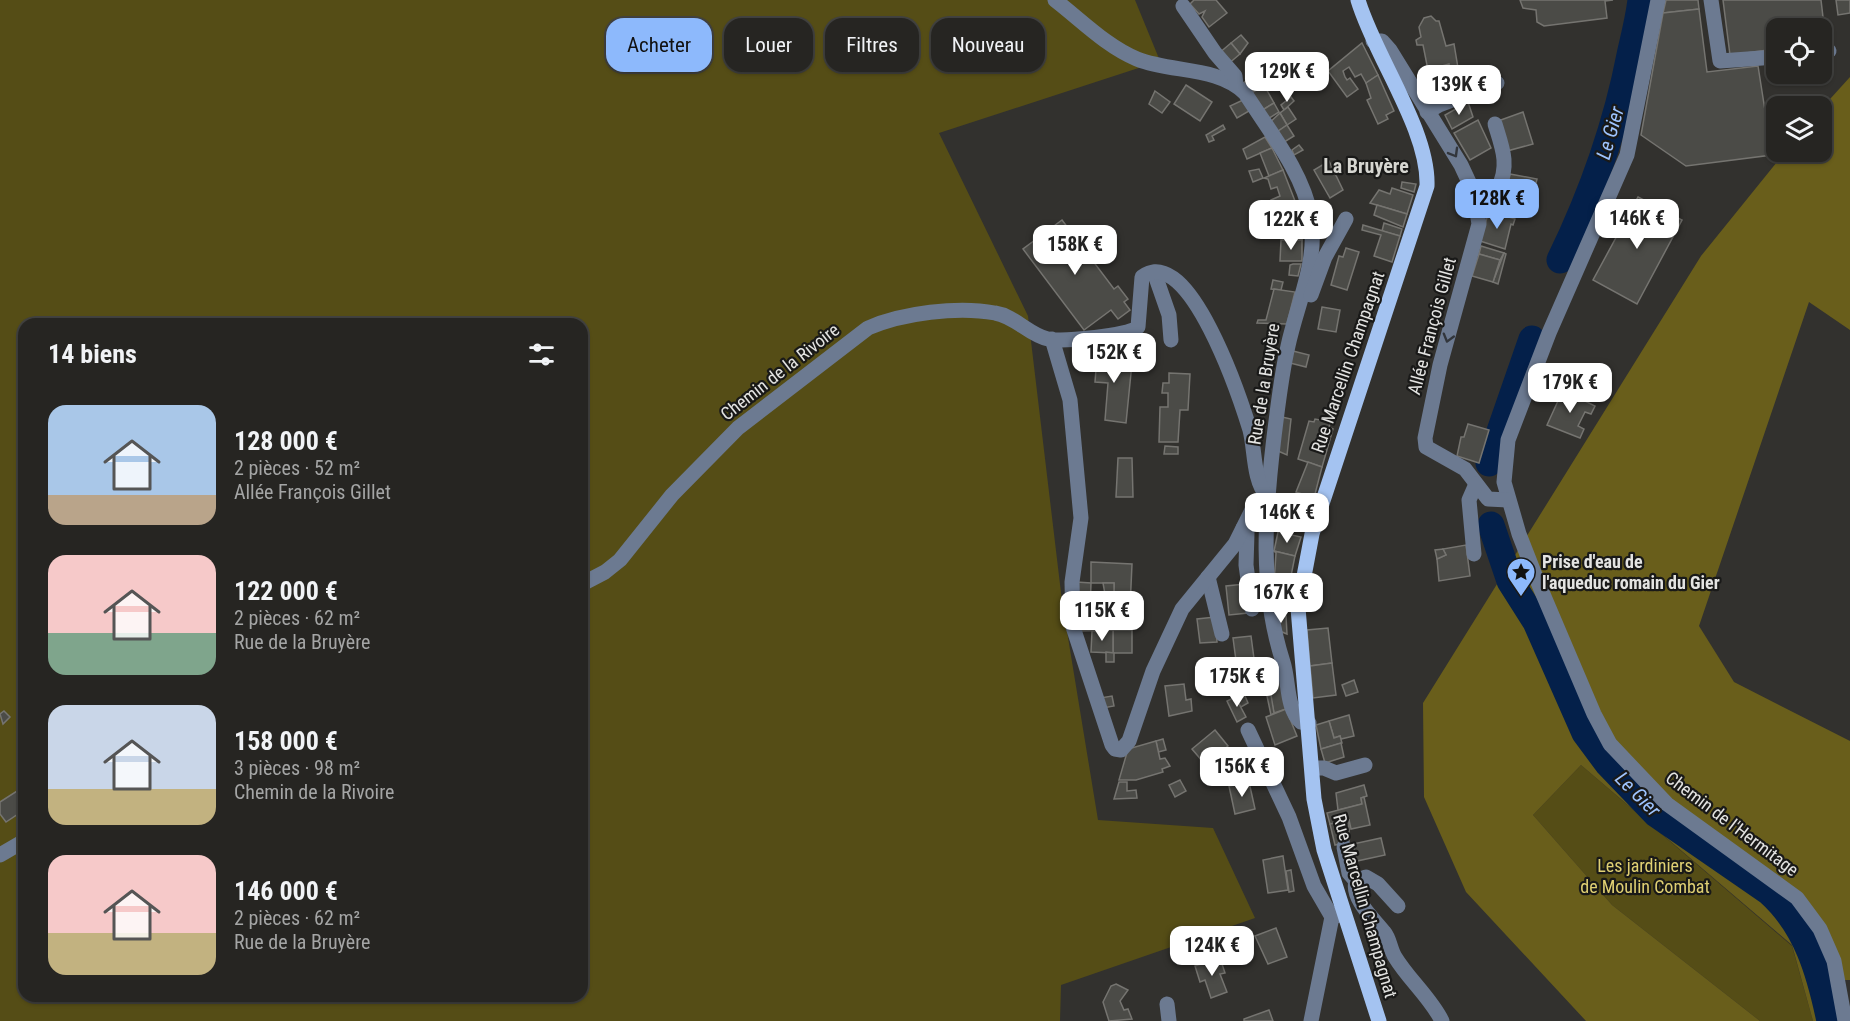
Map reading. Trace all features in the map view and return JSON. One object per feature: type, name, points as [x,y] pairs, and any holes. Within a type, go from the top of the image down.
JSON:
[{"type":"main road","name":"Rue Marcellin Champagnat","points":[[1358,0],[1373,41],[1422,148],[1427,186],[1420,214],[1353,406],[1304,566],[1298,626],[1312,768],[1324,850],[1340,917],[1379,1021]]},
{"type":"street","points":[[1055,0],[1117,49],[1137,59],[1176,70],[1214,75],[1236,85]]},
{"type":"street","name":"Chemin de l'Hermitage","points":[[1658,0],[1627,155],[1549,333],[1508,440],[1504,466],[1508,500],[1537,580],[1594,714],[1610,744],[1639,778],[1667,804],[1797,898],[1821,930],[1834,961],[1845,1021]]},
{"type":"street","points":[[1711,0],[1720,61],[1766,58]]},
{"type":"street","name":"Rue de la Bruyère","points":[[1184,6],[1215,53],[1235,76],[1236,85],[1245,93],[1290,165],[1311,219],[1307,280],[1290,337],[1282,375],[1267,496],[1266,569],[1274,630],[1295,715],[1301,722],[1309,723]]},
{"type":"street","name":"Allée François Gillet","points":[[1373,41],[1382,41],[1386,44],[1461,165],[1479,208],[1479,224],[1440,365],[1425,438],[1426,447],[1433,454],[1465,469],[1488,499],[1508,500]]},
{"type":"street","points":[[1427,112],[1439,105],[1497,83]]},
{"type":"street","points":[[1479,208],[1489,202],[1505,172],[1504,153],[1495,124]]},
{"type":"street","points":[[1290,337],[1296,337],[1298,333],[1325,258],[1346,219]]},
{"type":"street","points":[[1154,272],[1169,315],[1172,340]]},
{"type":"street","points":[[1154,272],[1174,278],[1184,288],[1220,345],[1250,432],[1261,483],[1267,496],[1256,502],[1228,553],[1182,609],[1154,671],[1129,741],[1121,750],[1115,749],[1073,627],[1072,582],[1081,518],[1070,399],[1062,364],[1052,339],[1133,332],[1139,320],[1142,278],[1154,272]]},
{"type":"street","name":"Chemin de la Rivoire","points":[[588,581],[605,572],[620,560],[672,495],[738,428],[868,328],[886,320],[910,316],[977,311],[997,313],[1052,339]]},
{"type":"street","points":[[1474,554],[1469,500],[1476,484]]},
{"type":"street","points":[[1243,528],[1247,533],[1246,566],[1252,609]]},
{"type":"street","points":[[1208,577],[1222,634]]},
{"type":"street","points":[[1248,730],[1289,817],[1314,886],[1340,917]]},
{"type":"street","points":[[1312,768],[1324,768],[1335,773],[1365,765]]},
{"type":"street","points":[[0,855],[18,844]]},
{"type":"street","points":[[1344,847],[1349,873],[1356,881],[1355,888],[1367,914],[1384,932],[1396,958],[1433,1004],[1442,1021]]},
{"type":"street","points":[[1356,881],[1366,878],[1374,881],[1398,906]]},
{"type":"street","points":[[1340,917],[1367,914]]},
{"type":"street","points":[[1311,1021],[1340,917]]},
{"type":"street","points":[[1167,1004],[1169,1021]]},
{"type":"green space","points":[[0,0],[1135,0],[1160,61],[939,133],[1028,316],[1062,601],[1098,820],[1213,828],[1255,918],[1061,985],[1060,1021],[0,1021]]},
{"type":"green space","name":"Les jardiniers de Moulin Combat","points":[[1581,765],[1792,946],[1813,1021],[1760,1021],[1612,905],[1533,815]]},
{"type":"shaded area","points":[[1850,77],[1850,330],[1809,302],[1699,626],[1734,682],[1850,741],[1850,980],[1829,980],[1835,1021],[1813,1021],[1792,945],[1581,765],[1533,815],[1612,905],[1760,1021],[1586,1021],[1466,892],[1424,797],[1423,703],[1701,256],[1777,162],[1832,162],[1832,97]]},
{"type":"building","points":[[1194,0],[1216,0],[1227,13],[1209,27],[1202,17],[1205,11],[1199,14],[1190,4]]},
{"type":"building","points":[[1520,0],[1613,0],[1605,1],[1607,18],[1544,26],[1537,22],[1536,10],[1523,8]]},
{"type":"building","points":[[1666,0],[1698,0],[1699,9],[1663,13]]},
{"type":"building","points":[[1723,0],[1821,0],[1823,18],[1766,18],[1766,50],[1730,55]]},
{"type":"building","points":[[1836,0],[1850,0],[1850,13],[1838,15]]},
{"type":"building","points":[[1699,9],[1707,72],[1758,66],[1766,117],[1766,156],[1686,166],[1641,135],[1663,13]]},
{"type":"building","points":[[1431,16],[1439,21],[1446,46],[1454,44],[1458,68],[1450,70],[1449,64],[1428,70],[1423,45],[1417,45],[1416,40],[1421,37],[1419,27],[1424,18]]},
{"type":"building","points":[[1241,35],[1248,43],[1240,54],[1231,43]]},
{"type":"building","points":[[1231,43],[1240,54],[1227,65],[1218,54]]},
{"type":"building","points":[[1362,43],[1378,75],[1366,83],[1361,74],[1355,77],[1349,67],[1343,71],[1347,80],[1350,78],[1358,89],[1347,97],[1328,71]]},
{"type":"building","points":[[1258,74],[1264,85],[1250,94],[1243,83]]},
{"type":"building","points":[[1378,75],[1394,111],[1386,115],[1388,119],[1378,124],[1367,100],[1371,98],[1366,83]]},
{"type":"building","points":[[1186,85],[1212,102],[1200,121],[1174,104]]},
{"type":"building","points":[[1264,85],[1274,103],[1261,111],[1250,94]]},
{"type":"building","points":[[1155,91],[1170,102],[1162,113],[1149,104]]},
{"type":"building","points":[[1291,97],[1294,101],[1284,110],[1281,105]]},
{"type":"building","points":[[1243,100],[1249,111],[1237,118],[1230,106]]},
{"type":"building","points":[[1468,102],[1473,117],[1452,129],[1445,115]]},
{"type":"building","points":[[1274,103],[1279,112],[1266,120],[1261,111]]},
{"type":"building","points":[[1288,107],[1296,119],[1287,125],[1280,113]]},
{"type":"building","points":[[1523,112],[1533,144],[1507,151],[1498,121]]},
{"type":"building","points":[[1280,113],[1287,125],[1274,134],[1268,124]]},
{"type":"building","points":[[1478,120],[1491,148],[1470,160],[1454,133]]},
{"type":"building","points":[[1223,125],[1225,129],[1212,136],[1214,140],[1209,142],[1206,135]]},
{"type":"building","points":[[1287,125],[1294,136],[1281,144],[1274,134]]},
{"type":"building","points":[[1265,137],[1272,148],[1247,159],[1243,149]]},
{"type":"building","points":[[1299,145],[1303,150],[1294,155],[1292,150]]},
{"type":"building","points":[[1272,148],[1283,170],[1269,176],[1260,153]]},
{"type":"building","points":[[1329,161],[1343,190],[1330,198],[1314,170]]},
{"type":"building","points":[[1259,169],[1263,178],[1253,182],[1249,171]]},
{"type":"building","points":[[1283,170],[1300,214],[1277,218],[1271,200],[1280,196],[1277,187],[1271,189],[1268,179],[1264,178]]},
{"type":"building","points":[[1510,174],[1537,179],[1533,195],[1522,193],[1521,209],[1499,206],[1502,189],[1507,190]]},
{"type":"building","points":[[1402,182],[1416,184],[1414,192],[1401,188]]},
{"type":"building","points":[[1392,188],[1413,195],[1407,214],[1370,203],[1379,190],[1390,194]]},
{"type":"building","points":[[1638,197],[1682,220],[1637,304],[1593,280]]},
{"type":"building","points":[[1377,205],[1407,214],[1403,227],[1374,215]]},
{"type":"building","points":[[1489,211],[1515,219],[1513,225],[1511,224],[1505,249],[1480,241]]},
{"type":"building","points":[[1300,214],[1302,240],[1283,240],[1281,217]]},
{"type":"building","points":[[1062,220],[1114,289],[1118,286],[1128,299],[1124,302],[1130,310],[1118,319],[1111,310],[1084,330],[1023,249]]},
{"type":"building","points":[[1384,223],[1402,229],[1400,236],[1382,231]]},
{"type":"building","points":[[1363,225],[1400,236],[1392,262],[1374,256],[1381,235],[1362,230]]},
{"type":"building","points":[[1281,240],[1302,240],[1302,261],[1280,261]]},
{"type":"building","points":[[1481,246],[1504,253],[1500,260],[1479,254]]},
{"type":"building","points":[[1346,248],[1359,252],[1347,290],[1331,285],[1339,256],[1343,257]]},
{"type":"building","points":[[1504,253],[1506,254],[1498,284],[1493,282]]},
{"type":"building","points":[[1479,254],[1500,260],[1493,282],[1472,276]]},
{"type":"building","points":[[1301,264],[1298,276],[1289,275],[1290,265]]},
{"type":"building","points":[[1273,280],[1283,282],[1281,290],[1271,289]]},
{"type":"building","points":[[1274,289],[1295,292],[1287,324],[1257,323],[1258,320],[1266,320]]},
{"type":"building","points":[[1322,307],[1340,310],[1336,332],[1318,329]]},
{"type":"building","points":[[1098,344],[1111,345],[1111,362],[1132,363],[1126,423],[1105,420],[1108,383],[1095,382]]},
{"type":"building","points":[[1293,351],[1309,355],[1306,367],[1290,363]]},
{"type":"building","points":[[1169,373],[1190,374],[1188,410],[1180,410],[1178,442],[1159,442],[1160,407],[1168,407],[1168,393],[1162,393],[1163,383],[1169,383]]},
{"type":"building","points":[[1563,390],[1595,406],[1591,414],[1585,412],[1578,426],[1584,429],[1580,438],[1547,425]]},
{"type":"building","points":[[1282,417],[1291,419],[1287,455],[1278,451]]},
{"type":"building","points":[[1321,418],[1331,420],[1329,427],[1333,429],[1322,467],[1298,459],[1309,421],[1314,422],[1315,419],[1320,420]]},
{"type":"building","points":[[1468,424],[1489,430],[1479,463],[1457,456],[1461,437],[1464,437]]},
{"type":"building","points":[[1165,446],[1178,447],[1178,454],[1164,454]]},
{"type":"building","points":[[1118,458],[1132,458],[1133,497],[1116,497]]},
{"type":"building","points":[[1308,462],[1322,467],[1314,498],[1296,492]]},
{"type":"building","points":[[1278,532],[1301,537],[1295,556],[1274,551]]},
{"type":"building","points":[[1466,545],[1470,576],[1439,581],[1437,559],[1446,555],[1443,549]]},
{"type":"building","points":[[1443,549],[1446,555],[1437,559],[1435,550]]},
{"type":"building","points":[[1274,551],[1295,556],[1289,586],[1274,584],[1276,553]]},
{"type":"building","points":[[1091,562],[1132,564],[1129,630],[1077,631],[1077,616],[1114,609],[1114,583],[1091,583]]},
{"type":"building","points":[[1076,582],[1091,583],[1090,615],[1077,616]]},
{"type":"building","points":[[1103,583],[1114,583],[1114,609],[1108,611]]},
{"type":"building","points":[[1245,584],[1248,613],[1229,615],[1226,586]]},
{"type":"building","points":[[1275,616],[1286,616],[1287,634],[1277,630]]},
{"type":"building","points":[[1215,617],[1217,642],[1200,643],[1197,619]]},
{"type":"building","points":[[1328,628],[1332,663],[1310,666],[1307,630]]},
{"type":"building","points":[[1113,630],[1132,630],[1132,653],[1113,653]]},
{"type":"building","points":[[1113,630],[1113,653],[1091,652],[1092,631]]},
{"type":"building","points":[[1251,636],[1255,666],[1237,668],[1233,638]]},
{"type":"building","points":[[1106,652],[1114,653],[1114,662],[1106,662]]},
{"type":"building","points":[[1221,660],[1224,686],[1208,689],[1204,662]]},
{"type":"building","points":[[1332,663],[1336,695],[1313,698],[1310,666]]},
{"type":"building","points":[[1280,673],[1286,709],[1274,713],[1269,690],[1260,691],[1258,682],[1267,680],[1267,675]]},
{"type":"building","points":[[1354,680],[1358,692],[1346,696],[1342,685]]},
{"type":"building","points":[[1184,684],[1186,700],[1191,699],[1192,711],[1169,716],[1165,686]]},
{"type":"building","points":[[1243,693],[1245,696],[1237,700],[1246,717],[1237,722],[1227,701]]},
{"type":"building","points":[[1271,695],[1274,713],[1271,715],[1267,696]]},
{"type":"building","points":[[1112,696],[1114,706],[1103,708],[1100,698]]},
{"type":"building","points":[[1245,696],[1248,703],[1241,707],[1237,700]]},
{"type":"building","points":[[1286,709],[1297,736],[1275,745],[1266,717]]},
{"type":"building","points":[[4,711],[10,717],[3,724],[0,714]]},
{"type":"building","points":[[1349,715],[1354,736],[1334,738],[1329,721]]},
{"type":"building","points":[[1329,721],[1334,738],[1340,736],[1342,743],[1321,749],[1316,725]]},
{"type":"building","points":[[1215,730],[1228,746],[1215,757],[1212,754],[1203,762],[1192,749]]},
{"type":"building","points":[[1163,739],[1166,750],[1158,752],[1156,741]]},
{"type":"building","points":[[1156,741],[1160,759],[1165,758],[1170,766],[1162,769],[1163,772],[1136,780],[1119,780],[1128,749]]},
{"type":"building","points":[[1341,743],[1344,757],[1325,763],[1321,749]]},
{"type":"building","points":[[1180,780],[1186,791],[1175,797],[1169,785]]},
{"type":"building","points":[[1119,782],[1127,782],[1127,791],[1136,790],[1137,798],[1114,799]]},
{"type":"building","points":[[1249,782],[1255,809],[1235,814],[1229,786]]},
{"type":"building","points":[[1364,785],[1367,796],[1361,798],[1362,804],[1338,810],[1336,793]]},
{"type":"building","points":[[17,791],[18,814],[6,822],[0,814],[0,802]]},
{"type":"building","points":[[1364,797],[1370,825],[1351,829],[1349,820],[1330,824],[1327,813],[1362,804],[1361,798]]},
{"type":"building","points":[[1349,820],[1349,842],[1335,845],[1330,824]]},
{"type":"building","points":[[1381,838],[1385,855],[1357,861],[1353,844]]},
{"type":"building","points":[[1283,856],[1288,890],[1268,893],[1263,860]]},
{"type":"building","points":[[1291,870],[1294,891],[1289,892],[1286,871]]},
{"type":"building","points":[[1276,928],[1287,957],[1268,964],[1255,936]]},
{"type":"building","points":[[1220,958],[1225,973],[1220,974],[1227,992],[1211,998],[1205,980],[1200,982],[1195,966]]},
{"type":"building","points":[[1116,984],[1128,990],[1120,1001],[1124,1010],[1128,1009],[1132,1019],[1109,1021],[1103,1002],[1111,986]]},
{"type":"building","points":[[1269,1010],[1273,1021],[1244,1021],[1244,1019]]},
{"type":"waterway","name":"Le Gier","points":[[1560,260],[1593,185],[1610,134],[1618,108],[1641,0]]},
{"type":"waterway","name":"Le Gier","points":[[1489,463],[1532,339]]},
{"type":"waterway","name":"Le Gier","points":[[1491,525],[1510,581],[1536,622],[1585,733],[1608,764],[1656,814],[1769,892],[1782,905],[1810,951],[1822,985],[1830,1021]]},
{"type":"place","name":"Prise d'eau de l'aqueduc romain du Gier","points":[[1521,598]]},
{"type":"district","name":"La Bruyère","points":[[1366,166]]}]
